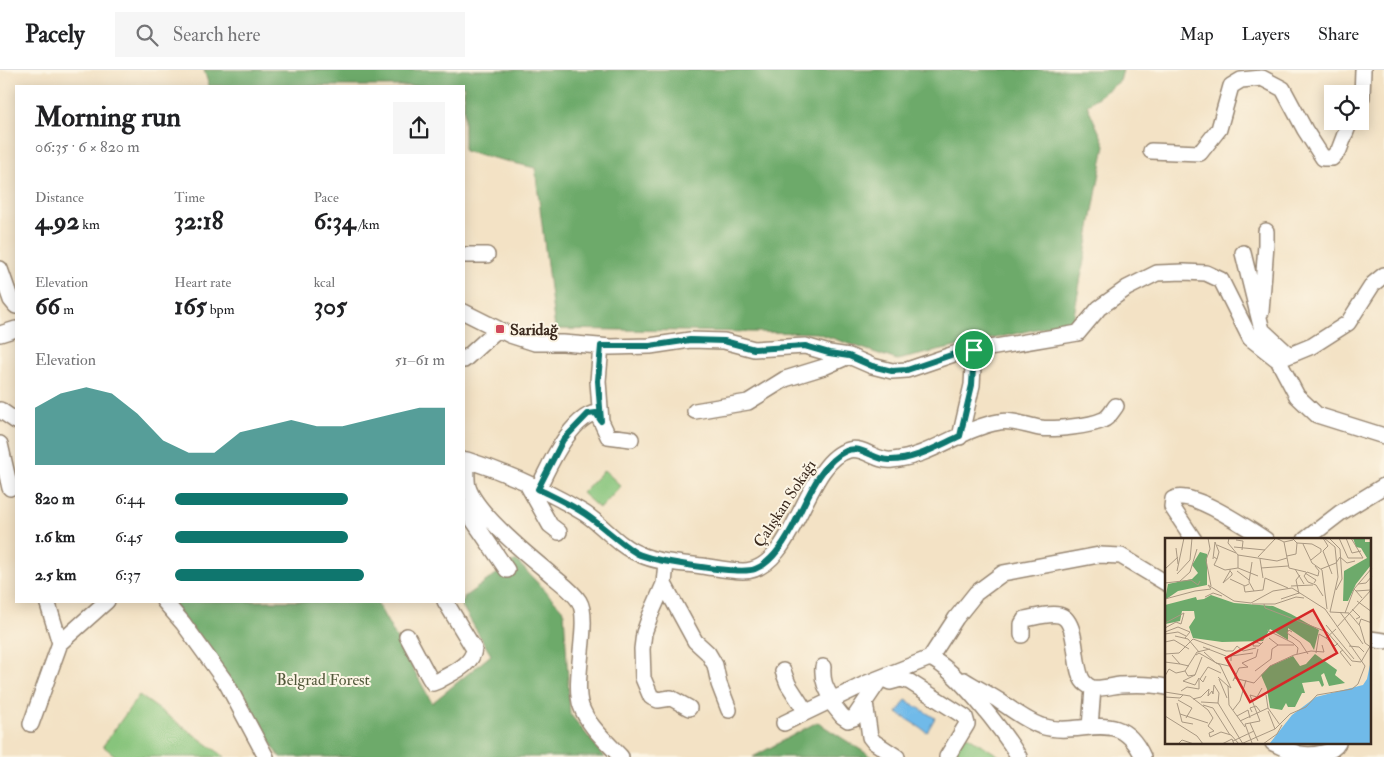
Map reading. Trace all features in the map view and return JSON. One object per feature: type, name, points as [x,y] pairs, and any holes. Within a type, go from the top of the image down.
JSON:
[{"type":"street","points":[[1362,85],[1363,70]]},
{"type":"street","points":[[1151,152],[1200,153],[1219,129],[1231,86],[1241,80],[1262,78],[1283,89],[1305,130],[1323,158],[1332,158],[1339,150],[1347,130]]},
{"type":"street","points":[[1260,321],[1263,301],[1266,231]]},
{"type":"street","points":[[1243,253],[1262,330],[1284,358],[1296,396],[1317,415],[1384,436]]},
{"type":"street","points":[[465,254],[487,256]]},
{"type":"street","points":[[0,269],[11,300],[15,305]]},
{"type":"street","points":[[465,312],[510,335],[534,343],[650,346],[690,340],[724,341],[754,349],[805,346],[829,353],[849,356],[872,366],[892,371],[907,370],[954,354],[1078,333],[1099,308],[1127,288],[1157,273],[1206,273],[1220,280],[1250,338],[1284,358]]},
{"type":"street","points":[[1284,358],[1312,346],[1348,323],[1373,284],[1384,275]]},
{"type":"street","points":[[0,334],[15,329]]},
{"type":"street","points":[[465,359],[498,329]]},
{"type":"street","points":[[601,346],[598,381],[601,421]]},
{"type":"street","points":[[960,436],[972,385],[974,350]]},
{"type":"street","points":[[695,411],[748,402],[785,378],[824,367],[849,356]]},
{"type":"street","points":[[960,436],[1000,421],[1042,428],[1087,425],[1106,419],[1116,406]]},
{"type":"street","points":[[0,410],[15,420]]},
{"type":"street","points":[[533,486],[563,440],[588,414],[596,413],[608,436],[631,439]]},
{"type":"street","name":"Çalışkan Sokağı","points":[[666,562],[738,571],[757,569],[772,558],[786,539],[818,480],[831,462],[840,454],[851,449],[863,450],[883,460],[901,459],[922,453],[960,436]]},
{"type":"street","points":[[0,444],[10,488]]},
{"type":"street","points":[[621,757],[588,720],[581,706],[578,683],[582,630],[580,602],[526,554],[479,507],[468,486],[465,458],[533,486],[586,514],[638,554],[666,562],[664,584],[644,633],[642,678],[652,697],[658,700],[671,698],[689,708]]},
{"type":"street","points":[[533,486],[550,525],[559,532]]},
{"type":"street","points":[[1308,538],[1340,513],[1384,486]]},
{"type":"street","points":[[1193,538],[1172,507],[1173,499],[1176,497],[1182,497],[1216,509],[1263,538]]},
{"type":"street","points":[[465,508],[507,570]]},
{"type":"street","points":[[780,678],[788,684],[796,718],[881,678],[930,658],[956,618],[976,592],[1003,573],[1099,554],[1121,556],[1165,582]]},
{"type":"street","points":[[664,584],[695,641],[708,653],[715,665],[719,684],[729,710]]},
{"type":"street","points":[[48,603],[60,642]]},
{"type":"street","points":[[31,724],[60,642],[105,603]]},
{"type":"street","points":[[166,603],[183,623],[228,684],[266,757]]},
{"type":"street","points":[[407,636],[433,683],[466,664],[473,655],[474,649],[445,603]]},
{"type":"street","points":[[1022,635],[1022,624],[1025,619],[1061,615],[1067,619],[1074,639],[1079,671],[1084,683],[1093,688],[1122,685],[1165,687]]},
{"type":"street","points":[[930,658],[937,661],[954,675],[1020,757]]},
{"type":"street","points":[[823,667],[822,678],[824,685],[842,716],[848,720],[854,718],[881,678]]},
{"type":"street","points":[[954,675],[989,694],[1028,720],[1042,726],[1062,729],[1116,727],[1129,735],[1143,757]]},
{"type":"street","points":[[881,678],[890,682],[901,679],[910,682],[965,717],[967,724],[965,729],[947,757]]},
{"type":"street","points":[[1090,727],[1093,688]]},
{"type":"street","points":[[865,702],[870,737],[874,742],[896,757]]},
{"type":"street","points":[[1275,744],[1300,754],[1321,754],[1336,747],[1338,744]]},
{"type":"green space","points":[[204,70],[1123,70],[1120,81],[1087,105],[1105,145],[1073,321],[897,360],[817,333],[555,329],[535,168],[465,151],[465,85],[209,85]]},
{"type":"green space","points":[[604,470],[621,486],[600,509],[582,493]]},
{"type":"green space","name":"Belgrad Forest","points":[[516,560],[564,611],[570,714],[605,757],[280,757],[254,717],[167,603],[377,603],[432,703],[491,655],[460,603],[465,603],[465,596]]},
{"type":"green space","points":[[139,695],[225,757],[117,757],[103,746]]},
{"type":"green space","points":[[817,722],[872,757],[753,757]]},
{"type":"green space","points":[[964,734],[1001,757],[949,757]]},
{"type":"water","points":[[906,700],[935,718],[927,732],[897,713]]},
{"type":"place","name":"Saridağ","points":[[500,329]]},
{"type":"route","points":[[690,340],[724,341],[754,349],[805,346],[829,353],[849,356],[872,366],[892,371],[907,370],[954,354],[974,350],[972,385],[960,436],[922,453],[901,459],[883,460],[857,449],[851,449],[840,454],[820,475],[786,539],[772,558],[752,571],[666,562],[638,554],[586,514],[538,489],[563,440],[588,414],[596,413],[601,421],[598,381],[601,346],[650,346],[690,340]]}]
